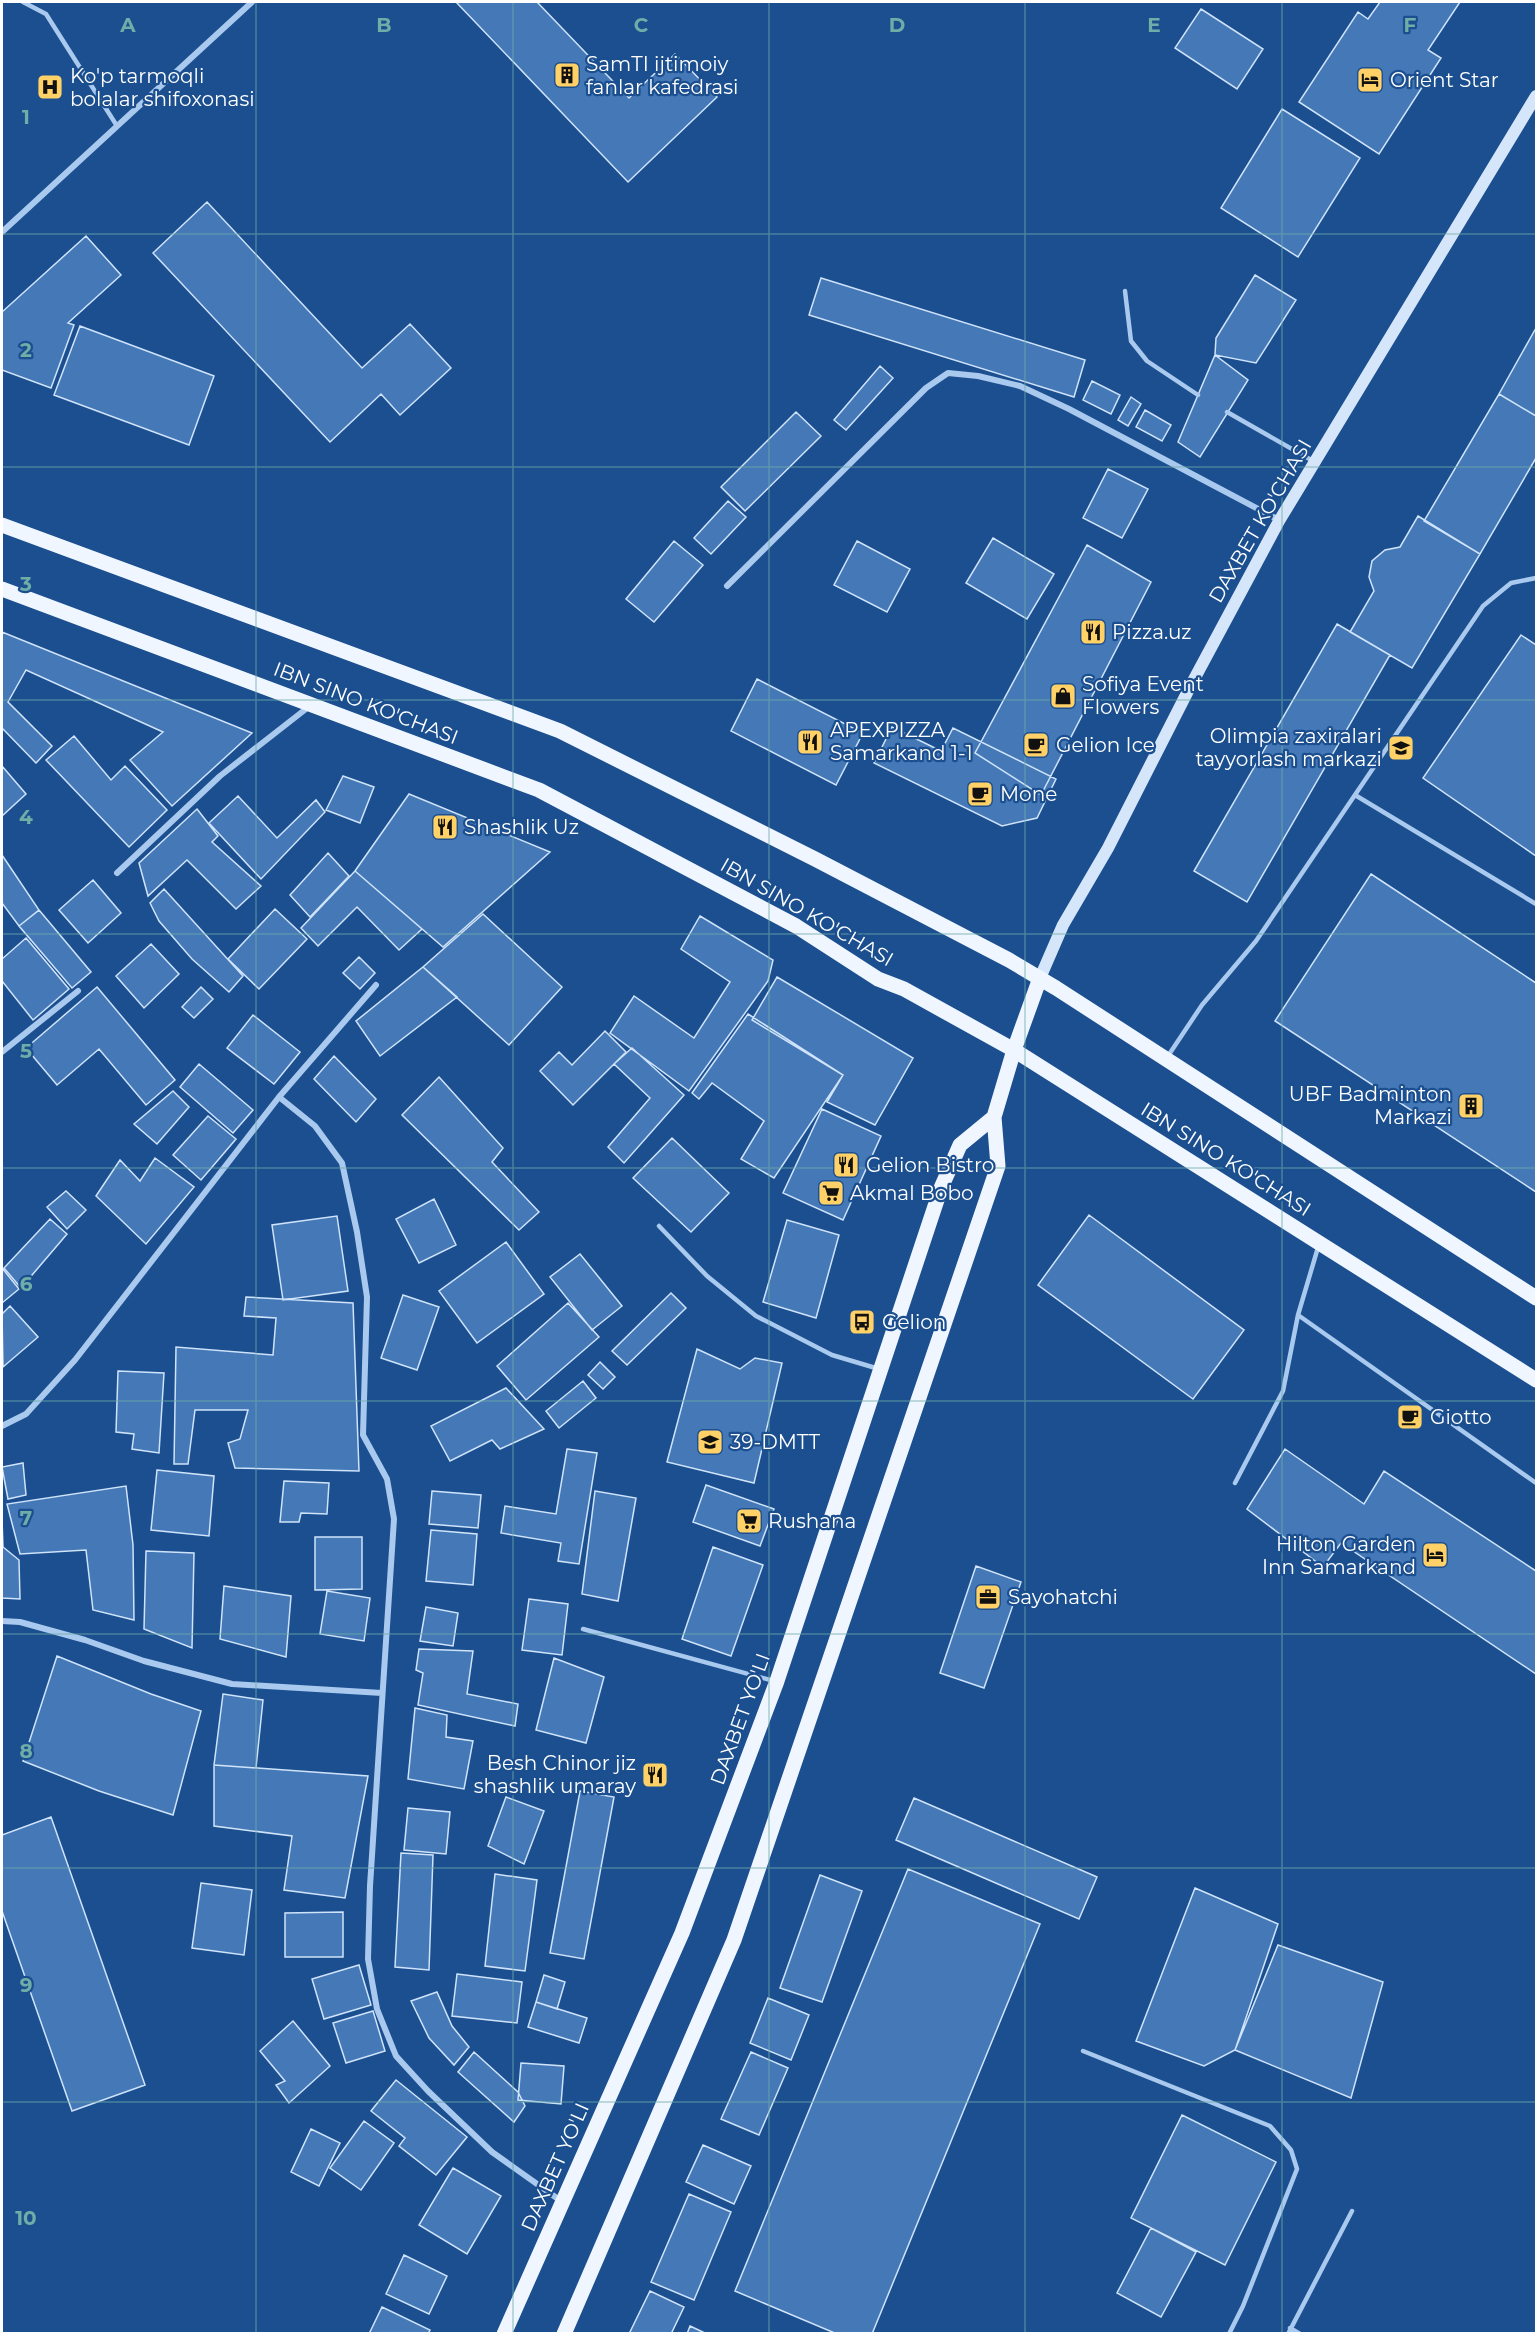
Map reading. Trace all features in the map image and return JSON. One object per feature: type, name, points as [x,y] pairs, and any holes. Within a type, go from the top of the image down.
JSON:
[{"type":"main road","name":"DAXBET KO'CHASI","points":[[1040,978],[1063,926],[1108,848],[1191,685],[1279,521],[1536,96]]},
{"type":"main road","name":"IBN SINO KO'CHASI","points":[[2,525],[560,731],[815,859],[1040,978],[1137,1038],[1536,1298]]},
{"type":"main road","name":"IBN SINO KO'CHASI","points":[[2,589],[539,790],[796,926],[878,979],[904,989],[1014,1050],[1536,1380]]},
{"type":"main road","points":[[564,2334],[734,1940],[998,1166],[994,1117],[1014,1050],[1040,978]]},
{"type":"main road","name":"DAXBET YO'LI","points":[[504,2334],[682,1933],[777,1681],[946,1177],[960,1145],[994,1117]]},
{"type":"street","points":[[2,232],[252,2]]},
{"type":"street","points":[[727,586],[926,388],[948,373],[978,376],[1020,386],[1069,409],[1279,521]]},
{"type":"street","points":[[117,873],[220,776],[311,705]]},
{"type":"street","points":[[2,1426],[26,1414],[75,1360],[279,1096],[376,985]]},
{"type":"street","points":[[2,1052],[78,991]]},
{"type":"street","points":[[279,1096],[315,1126],[342,1162],[357,1232],[367,1297],[363,1435],[387,1479],[394,1520],[370,1886],[368,1948],[377,2009],[396,2056],[428,2091],[492,2152],[561,2202]]},
{"type":"street","points":[[2,1621],[20,1622],[232,1684],[382,1693]]},
{"type":"lane","points":[[23,2],[46,14],[117,126]]},
{"type":"lane","points":[[1125,291],[1131,341],[1147,361],[1198,395]]},
{"type":"lane","points":[[1227,412],[1315,462]]},
{"type":"lane","points":[[1166,1059],[1202,1005],[1256,941],[1483,606],[1511,583],[1536,578]]},
{"type":"lane","points":[[1355,795],[1536,904]]},
{"type":"lane","points":[[658,1226],[707,1276],[756,1316],[832,1355],[880,1370]]},
{"type":"lane","points":[[1235,1484],[1283,1391],[1298,1315],[1319,1243]]},
{"type":"lane","points":[[1298,1315],[1536,1483]]},
{"type":"lane","points":[[584,1629],[777,1681]]},
{"type":"lane","points":[[1083,2051],[1270,2127],[1291,2150],[1297,2169],[1243,2306],[1229,2334]]},
{"type":"lane","points":[[1300,2334],[1289,2331],[1352,2211]]},
{"type":"building","name":"SamTI ijtimoiy fanlar kafedrasi","points":[[456,2],[537,2],[629,98],[675,54],[717,97],[628,182]]},
{"type":"building","name":"Orient Star","points":[[1380,2],[1460,2],[1428,50],[1441,58],[1379,154],[1299,102],[1358,12],[1368,19]]},
{"type":"building","points":[[1201,9],[1263,49],[1237,89],[1175,48]]},
{"type":"building","points":[[1282,109],[1360,158],[1298,257],[1221,208]]},
{"type":"building","points":[[207,202],[362,368],[410,324],[451,368],[400,415],[381,394],[330,442],[153,253]]},
{"type":"building","points":[[86,236],[121,275],[68,323],[74,325],[51,388],[2,370],[2,312]]},
{"type":"building","points":[[1255,275],[1296,300],[1256,363],[1215,355],[1216,338]]},
{"type":"building","points":[[821,278],[1085,360],[1074,397],[809,315]]},
{"type":"building","points":[[80,326],[214,376],[189,445],[54,395]]},
{"type":"building","points":[[1536,328],[1536,416],[1499,394]]},
{"type":"building","points":[[1215,355],[1248,380],[1200,457],[1178,442]]},
{"type":"building","points":[[880,366],[893,378],[846,430],[834,420]]},
{"type":"building","points":[[1092,381],[1120,395],[1111,414],[1083,400]]},
{"type":"building","points":[[1499,394],[1536,416],[1536,458],[1480,554],[1424,521]]},
{"type":"building","points":[[1131,397],[1141,404],[1128,426],[1118,420]]},
{"type":"building","points":[[1145,410],[1171,425],[1162,441],[1136,427]]},
{"type":"building","points":[[796,412],[821,436],[745,511],[721,487]]},
{"type":"building","points":[[1108,469],[1148,489],[1122,538],[1083,518]]},
{"type":"building","points":[[728,501],[746,517],[711,554],[694,538]]},
{"type":"building","points":[[1418,516],[1480,554],[1412,668],[1350,632],[1374,591],[1369,577],[1372,561],[1385,550],[1400,547]]},
{"type":"building","points":[[993,538],[1054,574],[1027,619],[966,583]]},
{"type":"building","points":[[674,541],[703,565],[654,622],[626,599]]},
{"type":"building","points":[[857,541],[910,569],[887,612],[834,585]]},
{"type":"building","points":[[1087,545],[1151,582],[1041,795],[975,753]]},
{"type":"building","points":[[1337,624],[1390,655],[1247,902],[1194,871]]},
{"type":"building","points":[[2,632],[252,733],[172,806],[130,760],[163,732],[26,670],[8,702],[52,746],[36,763],[2,728]]},
{"type":"building","points":[[1521,635],[1536,645],[1536,856],[1423,778]]},
{"type":"building","points":[[757,679],[863,733],[836,785],[731,731]]},
{"type":"building","points":[[892,727],[941,751],[953,728],[1056,779],[1037,818],[1002,826],[874,763]]},
{"type":"building","points":[[74,736],[111,780],[125,766],[167,810],[129,847],[46,760]]},
{"type":"building","points":[[2,766],[26,794],[2,816]]},
{"type":"building","points":[[343,776],[374,787],[360,823],[326,810]]},
{"type":"building","points":[[409,794],[550,852],[443,947],[355,871]]},
{"type":"building","points":[[238,796],[277,838],[316,800],[325,812],[261,879],[209,823]]},
{"type":"building","points":[[197,809],[218,836],[212,842],[261,886],[236,909],[187,860],[148,896],[139,863]]},
{"type":"building","points":[[328,853],[349,876],[310,917],[290,895]]},
{"type":"building","points":[[2,855],[39,910],[19,926],[2,903]]},
{"type":"building","points":[[355,871],[422,929],[399,950],[357,907],[318,946],[301,928]]},
{"type":"building","name":"UBF Badminton Markazi","points":[[1371,874],[1536,983],[1536,1192],[1275,1021]]},
{"type":"building","points":[[93,880],[121,913],[88,943],[59,910]]},
{"type":"building","points":[[164,889],[243,976],[229,992],[192,959],[159,921],[150,903]]},
{"type":"building","points":[[275,909],[307,939],[259,989],[228,959]]},
{"type":"building","points":[[39,910],[91,972],[72,988],[19,926]]},
{"type":"building","points":[[483,914],[562,987],[509,1045],[423,967]]},
{"type":"building","points":[[700,916],[773,960],[768,981],[689,1091],[610,1033],[634,996],[694,1038],[730,982],[681,949]]},
{"type":"building","points":[[26,938],[69,989],[33,1020],[2,981],[2,959]]},
{"type":"building","points":[[151,944],[179,974],[144,1008],[116,976]]},
{"type":"building","points":[[359,957],[375,973],[360,989],[343,973]]},
{"type":"building","points":[[423,967],[457,997],[380,1056],[356,1021]]},
{"type":"building","points":[[777,977],[913,1058],[875,1125],[827,1102],[843,1075],[752,1020]]},
{"type":"building","points":[[97,987],[175,1080],[146,1105],[99,1049],[57,1085],[26,1048]]},
{"type":"building","points":[[201,987],[213,999],[194,1018],[182,1007]]},
{"type":"building","points":[[748,1014],[843,1075],[774,1178],[741,1159],[764,1121],[712,1083],[699,1099],[692,1093]]},
{"type":"building","points":[[253,1015],[300,1052],[274,1084],[227,1048]]},
{"type":"building","points":[[605,1031],[626,1052],[573,1105],[540,1071],[559,1052],[572,1065]]},
{"type":"building","points":[[632,1048],[684,1095],[624,1163],[608,1147],[650,1098],[614,1064]]},
{"type":"building","points":[[334,1056],[376,1099],[356,1122],[314,1079]]},
{"type":"building","points":[[199,1064],[253,1110],[233,1133],[180,1087]]},
{"type":"building","points":[[439,1077],[503,1148],[492,1162],[539,1212],[519,1230],[402,1115]]},
{"type":"building","points":[[173,1091],[189,1107],[157,1144],[134,1124]]},
{"type":"building","points":[[822,1109],[881,1136],[843,1220],[783,1193]]},
{"type":"building","points":[[208,1116],[236,1139],[201,1180],[173,1155]]},
{"type":"building","points":[[672,1138],[729,1193],[691,1232],[633,1178]]},
{"type":"building","points":[[155,1158],[194,1187],[146,1244],[96,1196],[120,1160],[140,1181]]},
{"type":"building","points":[[66,1191],[86,1210],[67,1229],[47,1207]]},
{"type":"building","points":[[434,1199],[456,1245],[419,1263],[396,1219]]},
{"type":"building","points":[[1089,1215],[1244,1330],[1193,1399],[1038,1285]]},
{"type":"building","points":[[337,1216],[348,1291],[283,1300],[272,1225]]},
{"type":"building","points":[[50,1219],[67,1234],[21,1288],[4,1268]]},
{"type":"building","points":[[787,1220],[839,1235],[816,1318],[763,1302]]},
{"type":"building","points":[[506,1242],[544,1294],[477,1343],[439,1291]]},
{"type":"building","points":[[580,1254],[622,1306],[592,1330],[550,1277]]},
{"type":"building","points":[[2,1268],[19,1289],[2,1303]]},
{"type":"building","points":[[671,1293],[686,1308],[627,1365],[612,1351]]},
{"type":"building","points":[[403,1295],[439,1307],[417,1370],[381,1358]]},
{"type":"building","points":[[246,1297],[353,1303],[359,1471],[235,1468],[228,1443],[240,1439],[248,1410],[195,1410],[188,1464],[174,1464],[176,1347],[273,1355],[276,1318],[244,1316]]},
{"type":"building","points":[[568,1303],[599,1337],[526,1400],[497,1366]]},
{"type":"building","points":[[10,1306],[38,1337],[3,1367],[2,1314]]},
{"type":"building","points":[[697,1349],[740,1369],[755,1358],[782,1363],[754,1483],[667,1462]]},
{"type":"building","points":[[600,1362],[615,1377],[603,1389],[588,1375]]},
{"type":"building","points":[[118,1371],[164,1373],[159,1453],[132,1449],[134,1434],[116,1432]]},
{"type":"building","points":[[583,1381],[596,1398],[559,1428],[546,1411]]},
{"type":"building","points":[[506,1388],[544,1429],[500,1449],[492,1440],[450,1461],[431,1426]]},
{"type":"building","points":[[567,1449],[597,1453],[579,1564],[558,1561],[561,1543],[501,1533],[505,1506],[556,1514]]},
{"type":"building","name":"Hilton Garden Inn Samarkand","points":[[1285,1449],[1364,1504],[1384,1471],[1536,1571],[1536,1674],[1341,1543],[1323,1567],[1247,1509]]},
{"type":"building","points":[[23,1463],[26,1495],[8,1499],[2,1467]]},
{"type":"building","points":[[157,1470],[214,1476],[209,1536],[151,1530]]},
{"type":"building","points":[[284,1481],[329,1483],[327,1514],[301,1513],[299,1522],[280,1522]]},
{"type":"building","points":[[706,1485],[774,1509],[760,1546],[693,1522]]},
{"type":"building","points":[[126,1486],[133,1545],[134,1620],[93,1610],[86,1550],[20,1554],[7,1504]]},
{"type":"building","points":[[432,1491],[481,1495],[478,1528],[429,1524]]},
{"type":"building","points":[[595,1491],[636,1498],[618,1601],[582,1594]]},
{"type":"building","points":[[2,1519],[3,1547],[19,1560],[20,1599],[2,1598]]},
{"type":"building","points":[[431,1530],[477,1534],[473,1585],[426,1581]]},
{"type":"building","points":[[315,1537],[362,1537],[362,1589],[315,1590]]},
{"type":"building","points":[[713,1547],[763,1565],[731,1656],[682,1639]]},
{"type":"building","points":[[146,1551],[194,1553],[192,1648],[144,1629]]},
{"type":"building","points":[[976,1566],[1021,1582],[984,1688],[940,1673]]},
{"type":"building","points":[[224,1586],[291,1596],[286,1657],[220,1639]]},
{"type":"building","points":[[327,1591],[370,1598],[364,1641],[320,1634]]},
{"type":"building","points":[[529,1599],[568,1604],[562,1655],[522,1650]]},
{"type":"building","points":[[426,1607],[458,1613],[453,1646],[420,1641]]},
{"type":"building","points":[[419,1649],[473,1651],[467,1694],[518,1704],[515,1726],[418,1705],[423,1673],[416,1670]]},
{"type":"building","points":[[57,1656],[151,1694],[201,1711],[173,1815],[99,1791],[23,1761]]},
{"type":"building","points":[[554,1658],[604,1677],[586,1743],[536,1730]]},
{"type":"building","points":[[223,1694],[263,1700],[256,1768],[214,1765]]},
{"type":"building","points":[[415,1708],[447,1715],[446,1737],[473,1741],[464,1789],[408,1779]]},
{"type":"building","points":[[214,1765],[368,1776],[345,1898],[284,1890],[292,1836],[214,1826]]},
{"type":"building","points":[[580,1791],[614,1797],[584,1959],[550,1953]]},
{"type":"building","points":[[506,1797],[544,1811],[524,1864],[488,1846]]},
{"type":"building","points":[[914,1798],[1097,1877],[1079,1919],[896,1840]]},
{"type":"building","points":[[408,1808],[450,1812],[446,1854],[404,1850]]},
{"type":"building","points":[[51,1817],[145,2085],[72,2111],[2,1911],[2,1835]]},
{"type":"building","points":[[401,1853],[433,1855],[429,1970],[395,1967]]},
{"type":"building","points":[[908,1869],[1040,1924],[872,2334],[837,2334],[735,2291]]},
{"type":"building","points":[[495,1874],[537,1880],[525,1971],[485,1966]]},
{"type":"building","points":[[820,1875],[862,1891],[822,2002],[780,1988]]},
{"type":"building","points":[[201,1883],[252,1890],[244,1955],[192,1948]]},
{"type":"building","points":[[1195,1888],[1278,1924],[1235,2050],[1204,2066],[1136,2041]]},
{"type":"building","points":[[343,1912],[343,1957],[285,1957],[285,1913]]},
{"type":"building","points":[[1278,1945],[1383,1982],[1351,2098],[1235,2050]]},
{"type":"building","points":[[359,1965],[371,2005],[324,2019],[312,1979]]},
{"type":"building","points":[[457,1974],[522,1982],[517,2023],[452,2016]]},
{"type":"building","points":[[544,1975],[565,1982],[557,2009],[536,2002]]},
{"type":"building","points":[[437,1992],[452,2026],[469,2047],[454,2065],[429,2038],[411,2001]]},
{"type":"building","points":[[768,1998],[809,2015],[791,2060],[750,2043]]},
{"type":"building","points":[[536,2002],[587,2018],[579,2043],[528,2027]]},
{"type":"building","points":[[373,2011],[385,2051],[346,2063],[333,2023]]},
{"type":"building","points":[[293,2021],[330,2066],[289,2103],[276,2085],[285,2081],[260,2051]]},
{"type":"building","points":[[474,2052],[518,2092],[525,2106],[514,2122],[458,2072]]},
{"type":"building","points":[[751,2052],[788,2068],[759,2135],[721,2119]]},
{"type":"building","points":[[521,2063],[564,2066],[561,2104],[518,2100]]},
{"type":"building","points":[[396,2080],[467,2137],[436,2175],[399,2146],[405,2138],[371,2111]]},
{"type":"building","points":[[1182,2115],[1276,2162],[1225,2265],[1131,2218]]},
{"type":"building","points":[[364,2121],[394,2143],[361,2190],[330,2168]]},
{"type":"building","points":[[311,2129],[340,2143],[319,2186],[291,2172]]},
{"type":"building","points":[[703,2145],[751,2166],[734,2204],[686,2182]]},
{"type":"building","points":[[453,2168],[501,2196],[467,2254],[419,2225]]},
{"type":"building","points":[[689,2194],[731,2212],[694,2300],[651,2282]]},
{"type":"building","points":[[1151,2228],[1196,2252],[1161,2317],[1117,2293]]},
{"type":"building","points":[[404,2255],[447,2276],[429,2314],[386,2294]]},
{"type":"building","points":[[650,2291],[684,2307],[671,2334],[629,2334]]},
{"type":"building","points":[[382,2307],[430,2330],[428,2334],[369,2334]]},
{"type":"building","points":[[690,2326],[707,2334],[687,2334]]},
{"type":"place","name":"SamTI ijtimoiy fanlar kafedrasi","points":[[567,75]]},
{"type":"place","name":"Orient Star","points":[[1370,80]]},
{"type":"place","name":"Ko'p tarmoqli bolalar shifoxonasi","points":[[50,87]]},
{"type":"place","name":"Pizza.uz","points":[[1093,632]]},
{"type":"place","name":"Sofiya Event Flowers","points":[[1063,696]]},
{"type":"place","name":"APEXPIZZA Samarkand 1-1","points":[[810,742]]},
{"type":"place","name":"Gelion Ice","points":[[1036,745]]},
{"type":"place","name":"Olimpia zaxiralari tayyorlash markazi","points":[[1401,748]]},
{"type":"place","name":"Mone","points":[[980,794]]},
{"type":"place","name":"Shashlik Uz","points":[[445,827]]},
{"type":"place","name":"UBF Badminton Markazi","points":[[1471,1106]]},
{"type":"place","name":"Gelion Bistro","points":[[846,1165]]},
{"type":"place","name":"Akmal Bobo","points":[[831,1193]]},
{"type":"place","name":"Gelion","points":[[862,1322]]},
{"type":"place","name":"Giotto","points":[[1410,1417]]},
{"type":"place","name":"39-DMTT","points":[[710,1442]]},
{"type":"place","name":"Rushana","points":[[749,1521]]},
{"type":"place","name":"Hilton Garden Inn Samarkand","points":[[1435,1555]]},
{"type":"place","name":"Sayohatchi","points":[[988,1597]]},
{"type":"place","name":"Besh Chinor jiz shashlik umaray","points":[[655,1775]]}]
